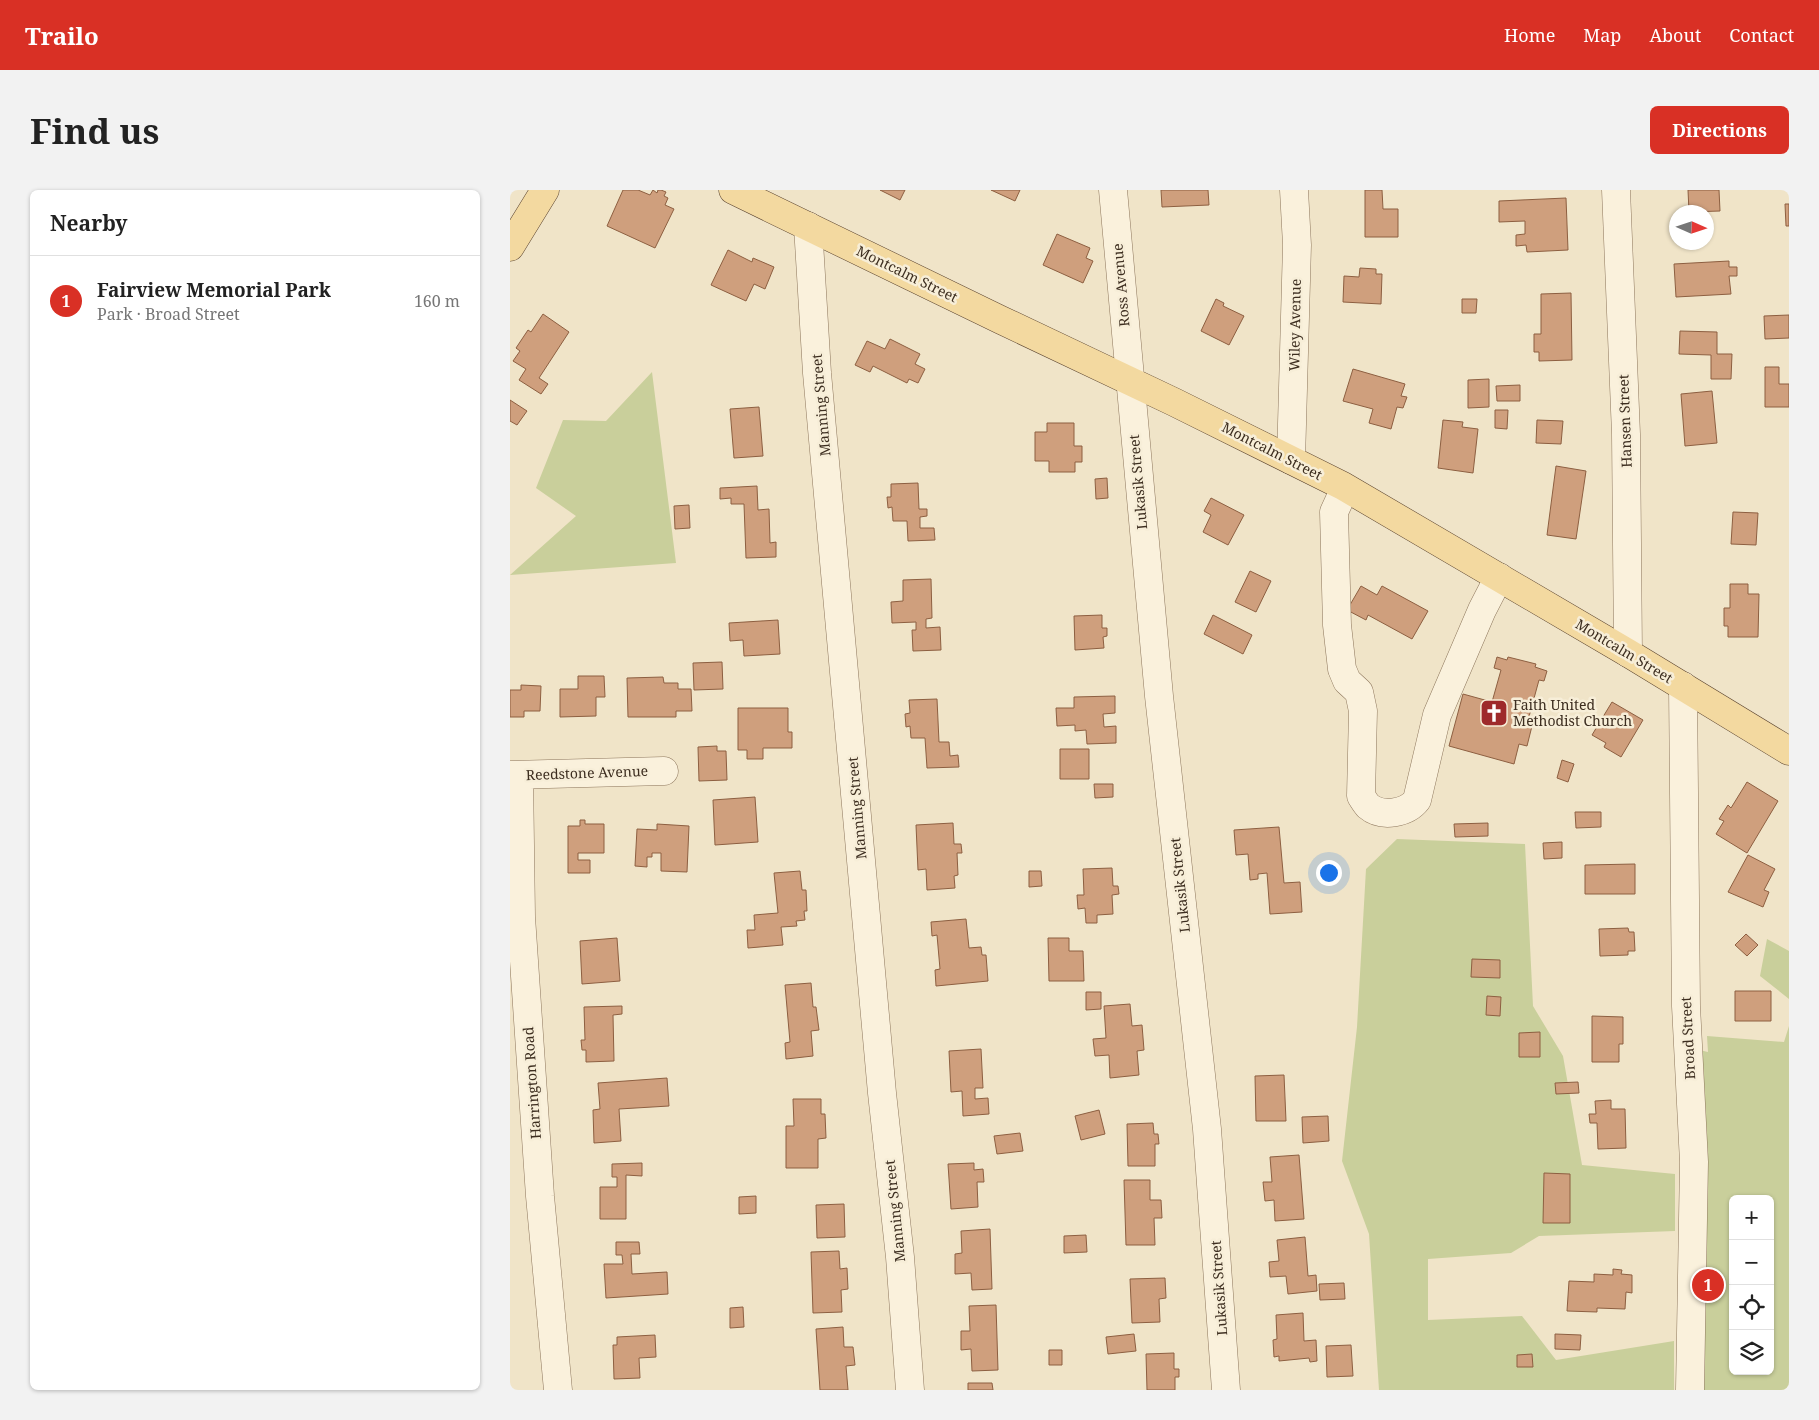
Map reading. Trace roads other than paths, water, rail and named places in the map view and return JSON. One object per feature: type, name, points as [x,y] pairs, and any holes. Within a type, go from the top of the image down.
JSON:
[{"type":"main road","points":[[510,246],[546,190]]},
{"type":"main road","name":"Montcalm Street","points":[[733,190],[1129,380],[1345,488],[1628,653],[1789,751]]},
{"type":"street","name":"Ross Avenue","points":[[1112,190],[1129,380]]},
{"type":"street","name":"Wiley Avenue","points":[[1292,460],[1297,245],[1294,190]]},
{"type":"street","name":"Hansen Street","points":[[1616,190],[1626,434],[1628,653]]},
{"type":"street","name":"Manning Street","points":[[808,226],[818,383],[882,1093],[900,1257],[910,1390]]},
{"type":"street","name":"Lukasik Street","points":[[1129,380],[1158,696],[1208,1129],[1226,1390]]},
{"type":"street","points":[[1345,488],[1334,512],[1337,625],[1342,670],[1347,681],[1359,692],[1363,711],[1362,796],[1368,806],[1380,812],[1398,813],[1412,807],[1417,800],[1437,715],[1464,651],[1499,577]]},
{"type":"street","name":"Broad Street","points":[[1683,686],[1686,1006],[1694,1162],[1690,1390]]},
{"type":"street","name":"Reedstone Avenue","points":[[514,776],[664,771]]},
{"type":"street","name":"Harrington Road","points":[[514,776],[540,1196],[558,1390]]},
{"type":"place","name":"Faith United Methodist Church","points":[[1494,713]]},
{"type":"place","name":"Fairview Memorial Park","points":[[1708,1285]]}]
